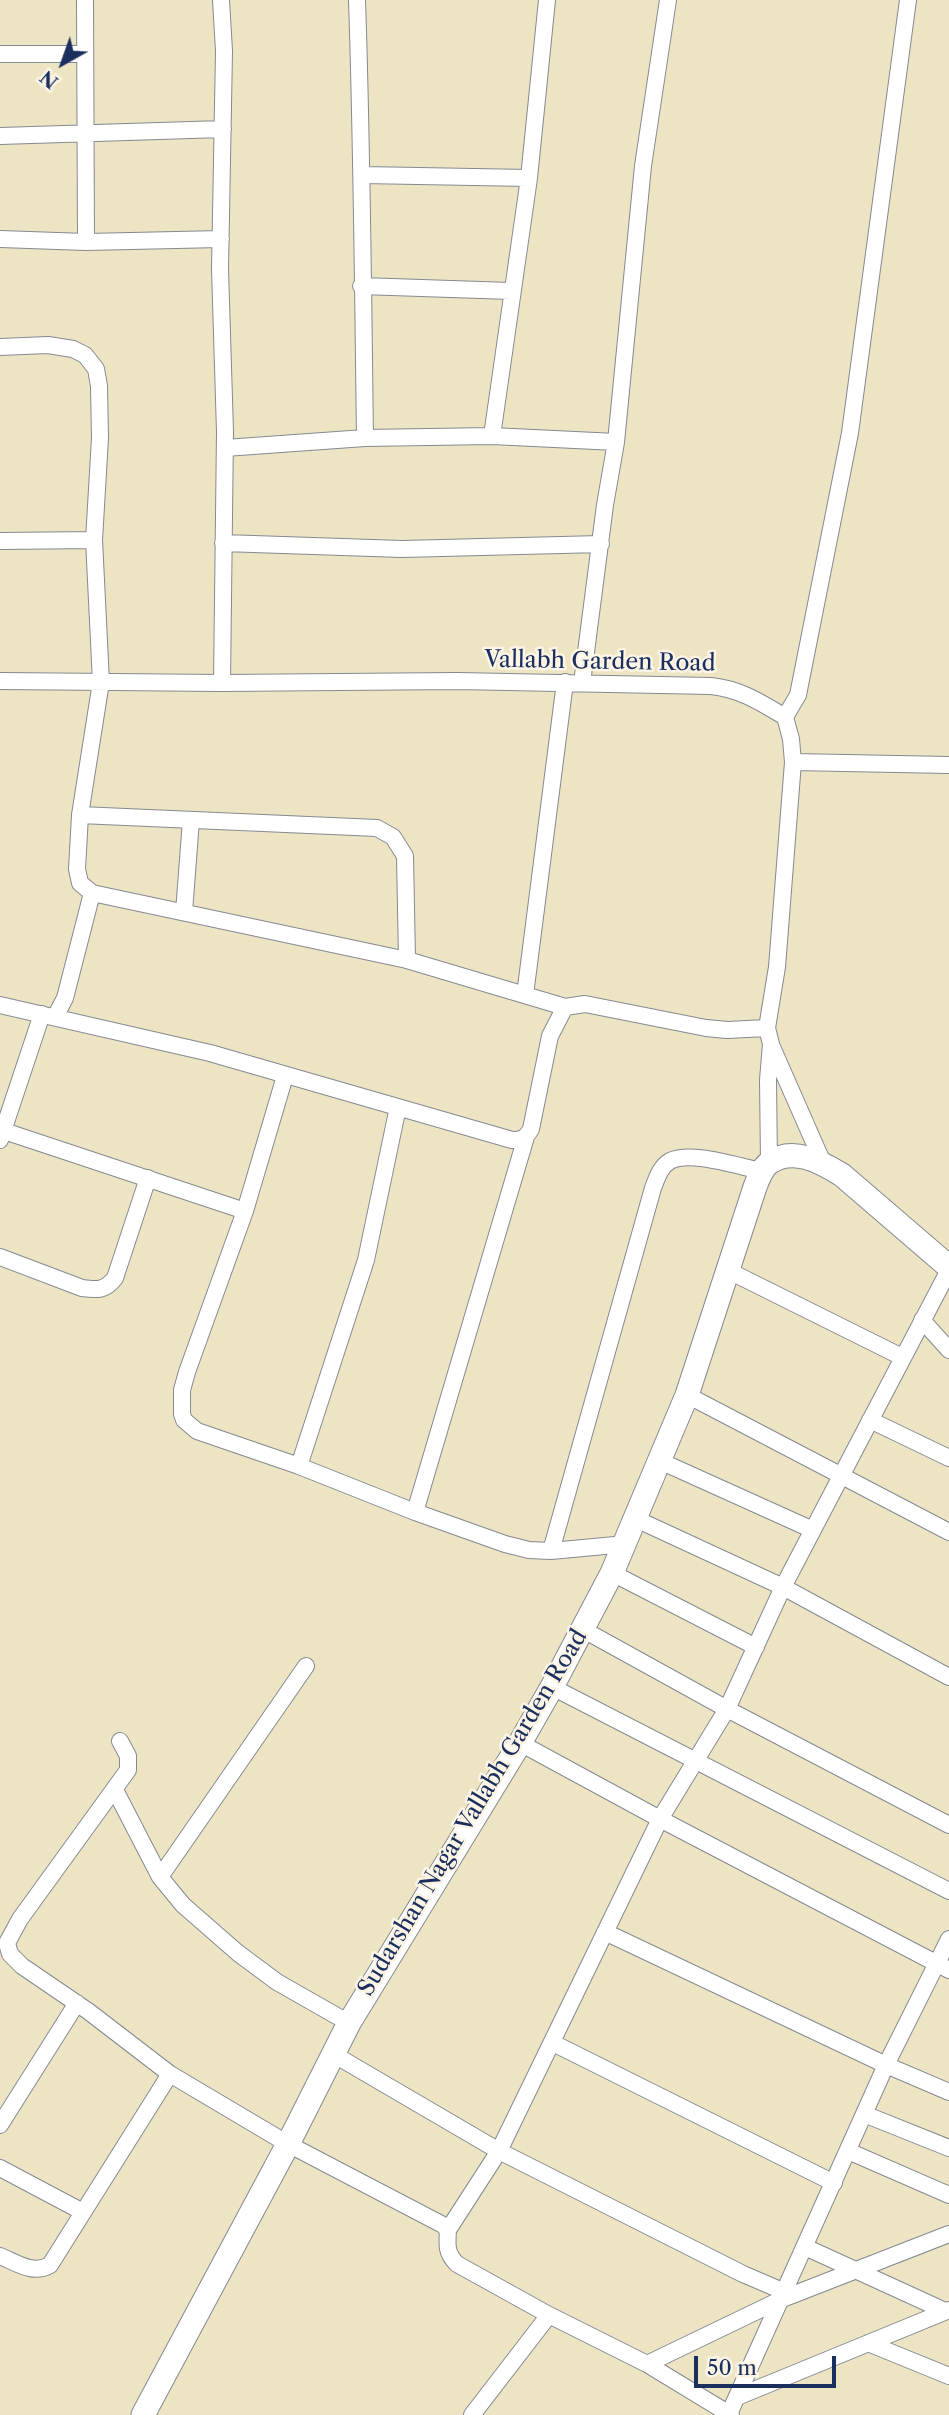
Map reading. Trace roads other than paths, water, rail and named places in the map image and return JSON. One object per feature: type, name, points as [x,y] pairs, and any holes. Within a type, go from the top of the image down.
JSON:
[{"type":"street","points":[[85,0],[86,242]]},
{"type":"street","points":[[221,0],[224,51],[221,239],[225,447],[222,683]]},
{"type":"street","points":[[357,0],[363,175],[361,286],[365,438]]},
{"type":"street","points":[[492,436],[529,178],[547,0]]},
{"type":"street","points":[[582,683],[616,442],[643,166],[668,0]]},
{"type":"street","points":[[765,1167],[769,1036],[793,762],[785,717],[799,695],[850,433],[908,0]]},
{"type":"street","points":[[0,54],[84,54]]},
{"type":"street","points":[[0,136],[223,129]]},
{"type":"street","points":[[363,175],[529,178]]},
{"type":"street","points":[[0,240],[86,242],[221,239]]},
{"type":"street","points":[[361,286],[511,291]]},
{"type":"street","points":[[0,347],[48,345],[73,349],[85,355],[96,369],[99,386],[100,438],[94,540],[101,682],[80,815],[77,869],[80,883],[92,893],[407,960],[565,1007],[585,1004],[706,1028],[769,1036]]},
{"type":"street","points":[[225,447],[365,438],[492,436],[616,442]]},
{"type":"street","points":[[0,541],[94,540]]},
{"type":"street","points":[[223,543],[402,549],[601,544]]},
{"type":"street","name":"Vallabh Garden Road","points":[[0,681],[565,682],[728,688],[744,693],[785,717]]},
{"type":"street","points":[[525,995],[565,682]]},
{"type":"street","points":[[793,762],[949,765]]},
{"type":"street","points":[[80,815],[377,828],[393,837],[405,856],[407,960]]},
{"type":"street","points":[[184,912],[191,820]]},
{"type":"street","points":[[92,893],[65,998],[49,1016],[2,1135],[148,1178],[245,1212]]},
{"type":"street","points":[[0,1006],[210,1053],[512,1140],[526,1137]]},
{"type":"street","points":[[415,1512],[526,1137],[534,1119],[550,1036],[565,1007]]},
{"type":"street","points":[[769,1036],[823,1163]]},
{"type":"street","points":[[285,1076],[245,1212],[187,1372],[183,1390],[184,1420],[197,1432],[299,1465],[505,1545],[551,1551],[626,1544]]},
{"type":"street","points":[[299,1465],[366,1260],[398,1107]]},
{"type":"street","points":[[551,1551],[653,1188],[660,1171],[668,1162],[679,1158],[695,1158],[765,1167],[787,1155],[803,1156],[823,1163],[842,1175],[949,1269],[783,1587],[727,1709],[660,1819],[499,2151],[448,2230],[447,2249],[457,2264],[549,2315],[647,2364],[703,2409],[730,2414],[886,2065],[943,1967],[949,1939]]},
{"type":"street","name":"Sudarshan Nagar Vallabh Garden Road","points":[[144,2415],[288,2144],[349,2022],[520,1743],[612,1573],[687,1395],[755,1187],[765,1167]]},
{"type":"street","points":[[0,1257],[82,1288],[96,1290],[108,1287],[115,1278],[148,1178]]},
{"type":"street","points":[[729,1271],[902,1357]]},
{"type":"street","points":[[922,1320],[949,1350]]},
{"type":"street","points":[[687,1395],[841,1478],[949,1532]]},
{"type":"street","points":[[870,1420],[949,1458]]},
{"type":"street","points":[[660,1461],[813,1530]]},
{"type":"street","points":[[636,1519],[783,1587],[949,1677]]},
{"type":"street","points":[[612,1573],[756,1647]]},
{"type":"street","points":[[582,1629],[727,1709],[949,1825]]},
{"type":"street","points":[[160,1877],[306,1666]]},
{"type":"street","points":[[552,1687],[949,1891]]},
{"type":"street","points":[[120,1741],[130,1763],[128,1769],[20,1919],[7,1943],[10,1954],[22,1966],[77,2003],[170,2074],[288,2144],[438,2221],[448,2230]]},
{"type":"street","points":[[520,1743],[943,1967]]},
{"type":"street","points":[[114,1790],[160,1877],[183,1905],[238,1953],[277,1982],[349,2022]]},
{"type":"street","points":[[605,1932],[949,2092]]},
{"type":"street","points":[[0,2124],[77,2003]]},
{"type":"street","points":[[553,2043],[834,2183]]},
{"type":"street","points":[[333,2054],[499,2151],[783,2295]]},
{"type":"street","points":[[0,2256],[32,2270],[42,2270],[50,2265],[170,2074]]},
{"type":"street","points":[[864,2114],[949,2148]]},
{"type":"street","points":[[848,2151],[949,2195]]},
{"type":"street","points":[[0,2168],[83,2212]]},
{"type":"street","points":[[647,2364],[783,2295],[949,2234]]},
{"type":"street","points":[[805,2247],[947,2310]]},
{"type":"street","points":[[737,2397],[947,2310]]},
{"type":"street","points":[[472,2415],[549,2315]]},
{"type":"street","points":[[868,2343],[949,2376]]}]
